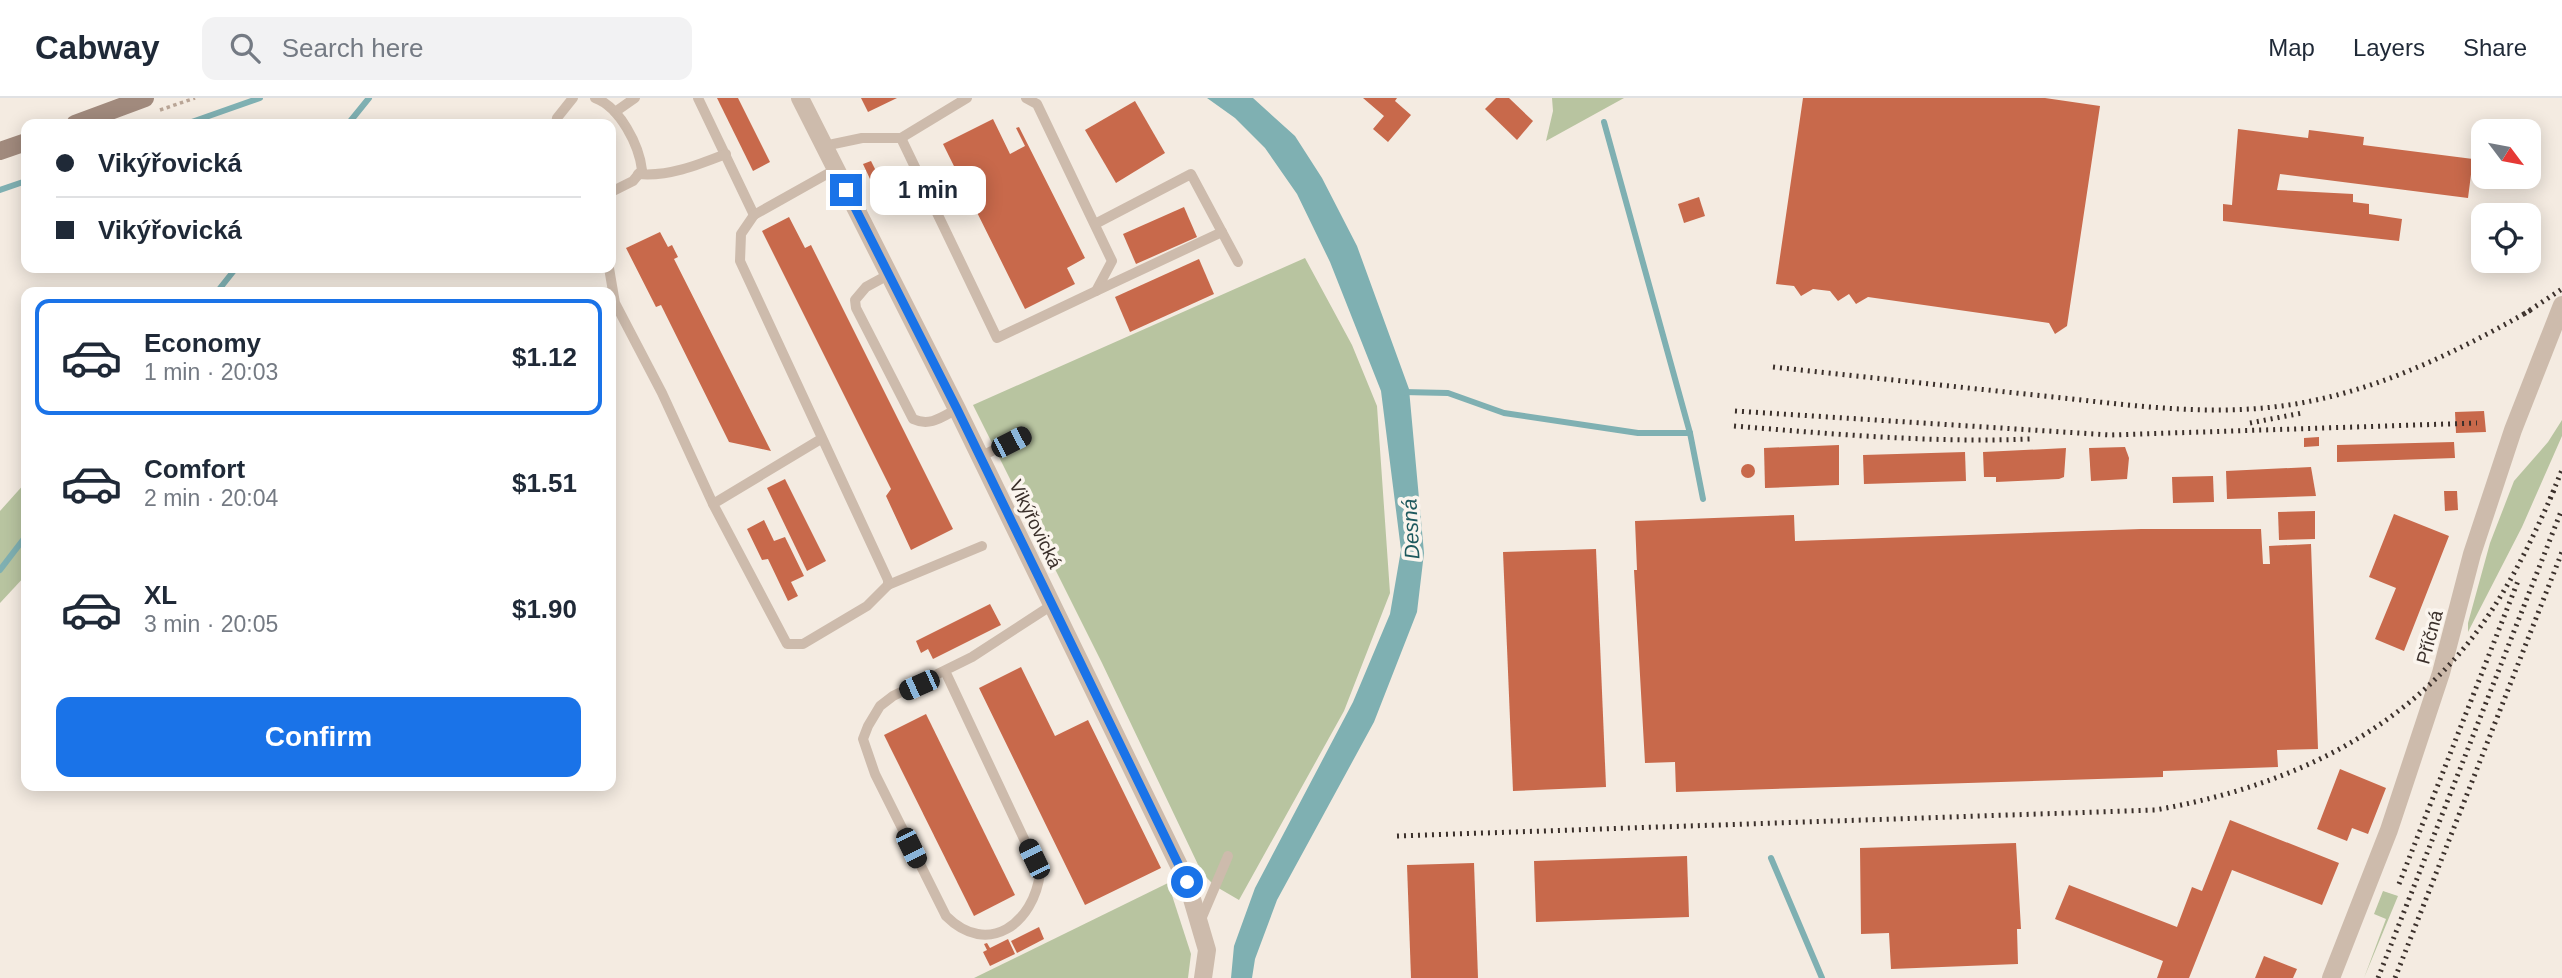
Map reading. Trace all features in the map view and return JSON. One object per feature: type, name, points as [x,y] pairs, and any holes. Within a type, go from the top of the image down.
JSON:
[{"type":"main road","points":[[88,119],[145,98]]},
{"type":"main road","points":[[0,151],[21,144]]},
{"type":"street","name":"Vikýřovická","points":[[800,98],[957,409],[1187,882],[1208,950],[1203,978]]},
{"type":"street","name":"Příčná","points":[[2331,978],[2389,830],[2441,673],[2488,504],[2513,430],[2562,305]]},
{"type":"lane","points":[[557,119],[573,98]]},
{"type":"lane","points":[[595,98],[604,101],[615,112],[640,155],[642,170],[633,181],[616,190]]},
{"type":"lane","points":[[615,112],[635,98]]},
{"type":"lane","points":[[698,98],[754,215]]},
{"type":"lane","points":[[824,146],[862,138],[901,138],[967,98]]},
{"type":"lane","points":[[1026,98],[1037,104],[1112,261],[1096,291]]},
{"type":"lane","points":[[901,138],[997,338],[1222,232]]},
{"type":"lane","points":[[639,174],[654,176],[697,166],[726,154]]},
{"type":"lane","points":[[836,169],[754,215],[741,234],[740,261],[888,580],[888,586]]},
{"type":"lane","points":[[1095,224],[1191,174],[1238,262]]},
{"type":"lane","points":[[888,275],[866,287],[855,300],[856,308],[913,419],[922,424],[931,422],[957,409]]},
{"type":"lane","points":[[616,305],[662,393],[713,504],[788,644],[803,644],[867,606],[888,586],[982,546]]},
{"type":"lane","points":[[980,457],[1026,434]]},
{"type":"lane","points":[[713,504],[821,439]]},
{"type":"lane","points":[[945,671],[1040,873],[1036,897],[1007,928],[993,935],[968,933],[946,915],[866,753],[863,739],[872,716],[893,696],[972,657],[1052,605]]},
{"type":"lane","points":[[1199,924],[1228,856]]},
{"type":"green space","points":[[1552,98],[1624,98],[1546,141],[1553,111]]},
{"type":"green space","points":[[1305,258],[1352,345],[1377,406],[1390,593],[1344,711],[1239,900],[1215,886],[1202,873],[1102,663],[973,405]]},
{"type":"green space","points":[[2562,420],[2562,436],[2522,527],[2468,632],[2468,623],[2490,543],[2514,481],[2548,442]]},
{"type":"green space","points":[[21,488],[21,580],[0,603],[0,511]]},
{"type":"green space","points":[[1168,883],[1191,954],[1188,978],[974,978]]},
{"type":"green space","points":[[2383,891],[2398,896],[2364,978],[2386,919],[2374,914]]},
{"type":"water","name":"Desná","points":[[1207,98],[1253,98],[1295,136],[1322,178],[1357,246],[1409,389],[1424,553],[1417,612],[1374,722],[1277,900],[1255,959],[1252,978],[1231,978],[1234,946],[1255,888],[1353,702],[1390,614],[1401,550],[1381,391],[1330,262],[1297,194],[1265,148],[1235,118]]},
{"type":"building","points":[[717,98],[738,98],[770,162],[753,171]]},
{"type":"building","points":[[861,98],[897,98],[868,112]]},
{"type":"building","points":[[1363,98],[1397,98],[1395,101],[1411,115],[1388,142],[1373,129],[1384,116]]},
{"type":"building","points":[[1496,98],[1509,98],[1533,121],[1517,140],[1485,109]]},
{"type":"building","points":[[1803,98],[2045,98],[2100,106],[2067,326],[2055,334],[2049,323],[1868,297],[1856,304],[1849,294],[1838,301],[1830,291],[1813,289],[1801,296],[1794,286],[1776,284]]},
{"type":"building","points":[[1135,101],[1165,153],[1116,183],[1085,130]]},
{"type":"building","points":[[993,119],[1010,154],[1025,146],[1016,128],[1019,127],[1085,258],[1067,268],[1075,284],[1025,309],[943,144]]},
{"type":"building","points":[[2238,129],[2308,138],[2309,130],[2364,137],[2363,145],[2471,159],[2468,198],[2280,174],[2277,190],[2353,194],[2353,202],[2369,204],[2369,214],[2402,219],[2399,241],[2223,221],[2223,204],[2232,205]]},
{"type":"building","points":[[871,161],[878,175],[870,179],[863,164]]},
{"type":"building","points":[[1699,197],[1705,216],[1684,223],[1678,204]]},
{"type":"building","points":[[1184,207],[1197,237],[1136,264],[1123,234]]},
{"type":"building","points":[[789,217],[805,248],[811,245],[953,529],[911,550],[886,496],[891,489],[762,231]]},
{"type":"building","points":[[660,232],[668,247],[672,245],[678,257],[674,259],[771,451],[729,442],[661,305],[656,307],[626,248]]},
{"type":"building","points":[[1199,259],[1214,294],[1130,332],[1115,297]]},
{"type":"building","points":[[2484,411],[2486,432],[2456,433],[2455,412]]},
{"type":"building","points":[[2319,437],[2319,446],[2304,447],[2304,438]]},
{"type":"building","points":[[2454,442],[2455,458],[2337,462],[2337,445]]},
{"type":"building","points":[[1839,445],[1839,485],[1765,488],[1764,448]]},
{"type":"building","points":[[2125,447],[2129,458],[2127,479],[2091,481],[2089,448]]},
{"type":"building","points":[[2066,448],[2064,477],[2059,479],[1996,482],[1996,477],[1984,477],[1983,452]]},
{"type":"building","points":[[1965,452],[1966,481],[1864,484],[1863,455]]},
{"type":"building","points":[[1745,464],[1751,464],[1755,471],[1751,478],[1745,478],[1741,474],[1741,468]]},
{"type":"building","points":[[2311,467],[2316,496],[2227,499],[2226,471]]},
{"type":"building","points":[[2213,476],[2214,502],[2173,503],[2172,477]]},
{"type":"building","points":[[785,479],[826,561],[807,571],[767,488]]},
{"type":"building","points":[[2444,491],[2457,491],[2458,510],[2445,511]]},
{"type":"building","points":[[2315,511],[2315,539],[2279,540],[2278,512]]},
{"type":"building","points":[[2394,514],[2449,536],[2404,651],[2375,639],[2396,588],[2369,577]]},
{"type":"building","points":[[1794,515],[1795,541],[2141,529],[2261,529],[2263,564],[2270,564],[2269,546],[2311,544],[2318,749],[2277,750],[2278,767],[2163,771],[2163,777],[1676,792],[1675,762],[1645,763],[1634,570],[1637,570],[1635,521]]},
{"type":"building","points":[[764,520],[774,541],[785,537],[804,576],[791,582],[798,596],[788,601],[768,559],[762,560],[747,529]]},
{"type":"building","points":[[1596,549],[1606,787],[1513,791],[1503,552]]},
{"type":"building","points":[[990,604],[1001,625],[933,659],[928,649],[921,653],[916,641]]},
{"type":"building","points":[[1021,667],[1055,736],[1088,720],[1161,868],[1085,905],[979,688]]},
{"type":"building","points":[[926,714],[1015,895],[974,916],[884,735]]},
{"type":"building","points":[[2340,769],[2386,788],[2368,834],[2352,828],[2347,841],[2317,829]]},
{"type":"building","points":[[2230,820],[2339,863],[2322,905],[2232,870],[2189,978],[2157,978],[2163,961],[2055,919],[2069,885],[2177,927],[2192,887],[2202,891]]},
{"type":"building","points":[[2016,843],[2021,929],[2017,929],[2018,964],[1891,969],[1889,933],[1861,934],[1860,848]]},
{"type":"building","points":[[1687,856],[1689,917],[1536,922],[1534,861]]},
{"type":"building","points":[[1474,863],[1478,978],[1411,978],[1407,865]]},
{"type":"building","points":[[1039,927],[1044,939],[1017,953],[1011,941]]},
{"type":"building","points":[[1008,939],[1015,954],[990,966],[983,952],[987,950],[984,944],[987,943],[990,948]]},
{"type":"building","points":[[2264,956],[2297,969],[2293,978],[2255,978]]},
{"type":"waterway","points":[[200,119],[260,98]]},
{"type":"waterway","points":[[352,119],[369,98]]},
{"type":"waterway","points":[[1604,122],[1690,433],[1703,499]]},
{"type":"waterway","points":[[0,190],[21,183]]},
{"type":"waterway","points":[[221,287],[232,273]]},
{"type":"waterway","points":[[1403,392],[1448,393],[1504,413],[1638,433],[1690,433]]},
{"type":"waterway","points":[[0,570],[21,543]]},
{"type":"waterway","points":[[1771,858],[1822,978]]},
{"type":"railway","points":[[2524,314],[2562,289]]},
{"type":"railway","points":[[1773,367],[2150,407],[2246,409],[2311,401],[2369,386],[2452,352],[2531,310]]},
{"type":"railway","points":[[1735,411],[2110,435],[2477,423]]},
{"type":"railway","points":[[2250,423],[2302,413]]},
{"type":"railway","points":[[1734,426],[1919,439],[2030,439]]},
{"type":"railway","points":[[2550,499],[2562,470]]},
{"type":"railway","points":[[1397,836],[2155,810],[2249,787],[2336,751],[2377,726],[2415,698],[2450,664],[2481,626],[2502,594],[2530,543],[2554,490]]},
{"type":"railway","points":[[2378,978],[2562,509]]},
{"type":"railway","points":[[2395,978],[2562,552]]},
{"type":"railway","points":[[2399,884],[2518,581]]},
{"type":"route","points":[[846,190],[957,409],[1187,882]]}]
